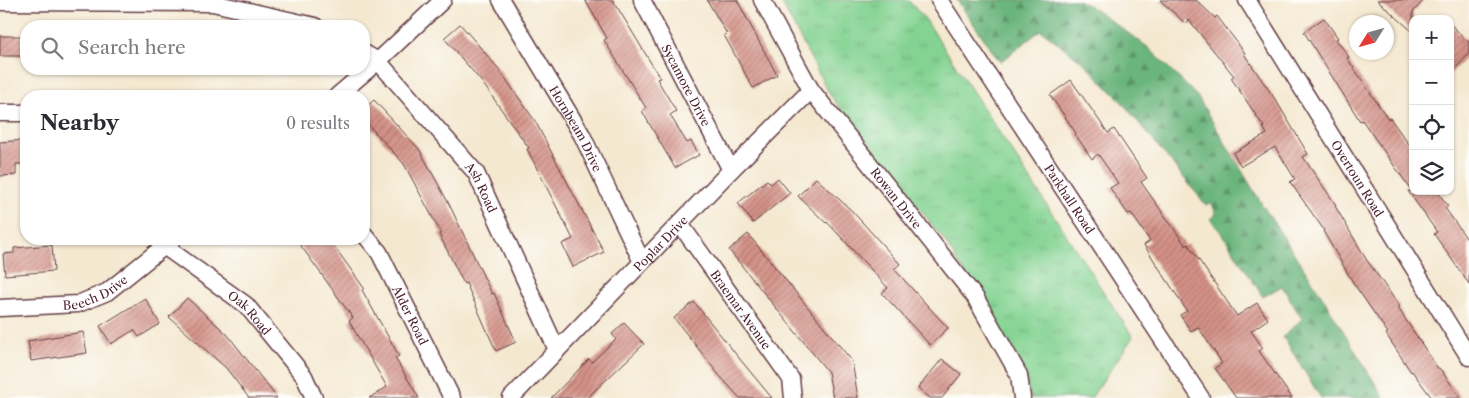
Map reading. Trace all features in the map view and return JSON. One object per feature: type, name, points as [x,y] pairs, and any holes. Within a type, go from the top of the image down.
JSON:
[{"type":"street","points":[[371,57],[443,0]]},
{"type":"street","name":"Hornbeam Drive","points":[[501,0],[582,135],[642,262]]},
{"type":"street","name":"Sycamore Drive","points":[[642,0],[732,170]]},
{"type":"street","name":"Rowan Drive","points":[[762,0],[811,90],[975,297],[1019,375],[1022,398]]},
{"type":"street","name":"Parkhall Road","points":[[938,0],[1201,398]]},
{"type":"street","name":"Overtoun Road","points":[[1247,0],[1469,357]]},
{"type":"street","points":[[0,2],[213,3],[288,20]]},
{"type":"street","name":"Ash Road","points":[[371,57],[476,173],[557,350]]},
{"type":"street","points":[[342,90],[355,75]]},
{"type":"street","name":"Poplar Drive","points":[[511,398],[811,90]]},
{"type":"street","points":[[0,113],[20,113]]},
{"type":"street","name":"Braemar Avenue","points":[[680,224],[792,379],[793,398]]},
{"type":"street","name":"Alder Road","points":[[370,241],[380,252],[452,398]]},
{"type":"street","name":"Beech Drive","points":[[0,308],[78,304],[108,292],[166,245]]},
{"type":"street","name":"Oak Road","points":[[171,245],[246,304],[304,376],[314,398]]},
{"type":"green space","points":[[780,0],[908,0],[926,20],[1133,337],[1091,398],[1031,398],[1019,360],[944,240],[830,95]]},
{"type":"green space","points":[[957,0],[1078,0],[1093,8],[1149,48],[1197,96],[1263,206],[1317,288],[1384,398],[1321,398],[1283,337],[1302,319],[1282,286],[1263,297],[1223,235],[1210,219],[1216,214],[1212,204],[1206,205],[1121,101],[1085,64],[1041,30],[1000,62]]},
{"type":"building","points":[[585,0],[613,0],[660,78],[657,79],[676,111],[670,115],[687,143],[691,141],[699,155],[675,168],[642,111],[646,108],[604,40],[607,38]]},
{"type":"building","points":[[707,0],[737,0],[777,75],[753,88],[724,35],[727,34]]},
{"type":"building","points":[[1160,0],[1196,0],[1215,18],[1217,16],[1245,53],[1308,154],[1303,157],[1336,205],[1366,259],[1400,307],[1398,308],[1439,370],[1461,398],[1432,398],[1411,372],[1386,334],[1388,333],[1354,284],[1324,230],[1290,182],[1295,179],[1275,147],[1241,166],[1233,153],[1267,134],[1264,127],[1231,78],[1234,76],[1189,20],[1186,24]]},
{"type":"building","points":[[1377,0],[1424,0],[1413,12],[1413,15],[1409,15],[1409,28]]},
{"type":"building","points":[[1324,18],[1338,38],[1336,39],[1349,57],[1347,58],[1388,119],[1390,118],[1409,144],[1409,187],[1362,120],[1360,121],[1304,32]]},
{"type":"building","points":[[460,24],[498,68],[535,121],[604,252],[573,267],[562,244],[573,239],[527,149],[529,148],[481,81],[444,38]]},
{"type":"building","points":[[1454,28],[1469,42],[1469,54],[1454,70]]},
{"type":"building","points":[[0,36],[20,36],[20,56],[0,56]]},
{"type":"building","points":[[1071,80],[1108,133],[1114,129],[1147,178],[1141,182],[1186,246],[1188,244],[1237,316],[1257,303],[1268,319],[1251,331],[1263,348],[1259,351],[1292,398],[1236,398],[1215,368],[1222,363],[1198,327],[1191,331],[1180,315],[1187,311],[1144,245],[1150,241],[1131,213],[1128,214],[1110,188],[1118,183],[1098,154],[1092,159],[1050,95]]},
{"type":"building","points":[[374,100],[419,149],[449,204],[492,294],[494,293],[516,342],[496,351],[466,283],[464,284],[439,234],[441,233],[404,164],[370,127],[370,104]]},
{"type":"building","points":[[20,140],[20,164],[16,164],[16,175],[0,176],[0,142]]},
{"type":"building","points":[[778,178],[790,193],[753,223],[738,203],[767,180],[771,184]]},
{"type":"building","points":[[816,178],[852,211],[900,264],[894,269],[948,328],[930,345],[882,293],[888,288],[827,222],[798,196]]},
{"type":"building","points":[[1411,195],[1440,195],[1448,206],[1445,208],[1469,242],[1469,284],[1434,234],[1437,232]]},
{"type":"building","points":[[748,234],[852,361],[858,398],[833,398],[828,372],[729,250]]},
{"type":"building","points":[[52,245],[54,271],[5,275],[3,254],[14,253],[14,248]]},
{"type":"building","points":[[300,245],[333,245],[364,288],[362,290],[399,356],[395,358],[419,398],[369,398],[387,387],[349,321],[353,318]]},
{"type":"building","points":[[145,298],[160,324],[139,337],[134,330],[111,344],[100,326]]},
{"type":"building","points":[[187,298],[227,334],[277,398],[249,398],[226,368],[169,317]]},
{"type":"building","points":[[694,302],[772,398],[740,398],[719,375],[674,318]]},
{"type":"building","points":[[624,323],[644,344],[587,398],[551,398],[589,359],[592,362],[616,339],[612,334]]},
{"type":"building","points":[[83,332],[87,353],[31,361],[28,341]]},
{"type":"building","points":[[942,359],[961,374],[942,398],[930,398],[918,388]]}]
